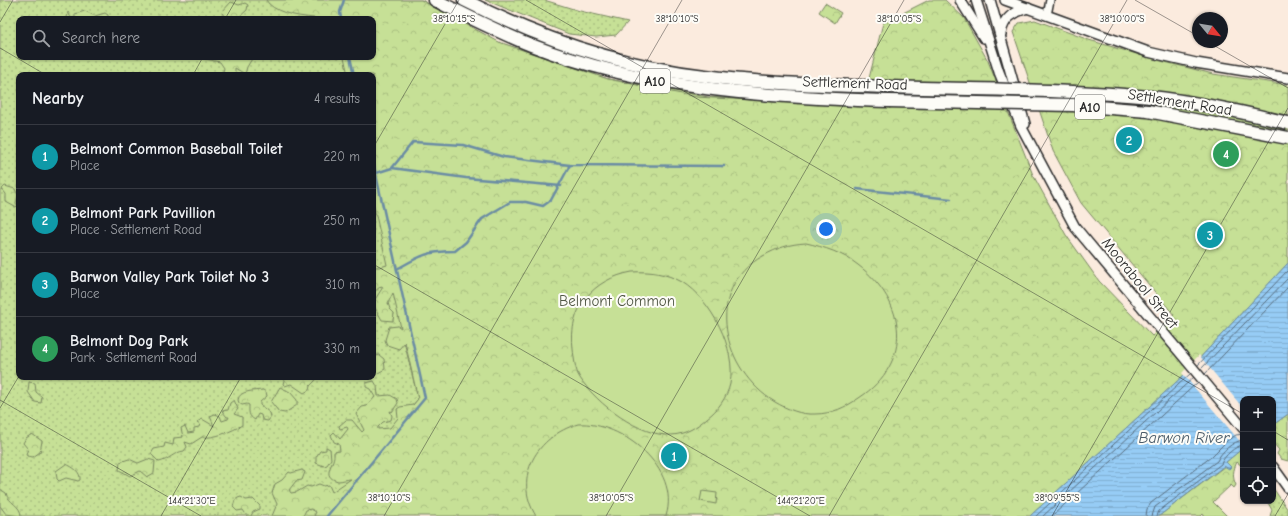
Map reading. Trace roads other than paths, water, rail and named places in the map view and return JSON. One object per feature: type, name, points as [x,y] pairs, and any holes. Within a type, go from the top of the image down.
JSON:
[{"type":"highway","name":"Settlement Road","points":[[435,0],[531,45],[603,68],[651,80],[702,89],[750,94],[889,101],[1073,105],[1148,111],[1288,138]]},
{"type":"highway","name":"Settlement Road","points":[[464,0],[491,14],[536,33],[608,56],[653,67],[703,76],[751,81],[889,87],[1075,92],[1152,98],[1217,108],[1288,124]]},
{"type":"street","points":[[960,0],[994,55]]},
{"type":"street","name":"Moorabool Street","points":[[976,0],[994,55],[1021,126],[1075,226],[1240,424]]},
{"type":"street","name":"Moorabool Street","points":[[990,0],[1001,34],[1031,145]]},
{"type":"street","points":[[1006,0],[1134,48],[1160,55],[1288,78]]},
{"type":"street","points":[[1047,15],[1050,0]]},
{"type":"street","points":[[1001,34],[1002,26],[1009,17],[1028,8]]},
{"type":"street","points":[[1276,464],[1288,476]]},
{"type":"street","points":[[1274,468],[1288,488]]},
{"type":"water","name":"Barwon River","points":[[1288,263],[1288,414],[1276,423],[1276,396],[1240,396],[1240,450],[1226,462],[1231,467],[1229,469],[1224,466],[1159,516],[1030,516],[1185,374]]},
{"type":"waterway","points":[[341,16],[340,12],[344,0]]},
{"type":"waterway","points":[[351,60],[353,72]]},
{"type":"waterway","points":[[376,173],[392,168],[413,142],[463,145],[504,157],[570,165],[724,166]]},
{"type":"waterway","points":[[397,269],[430,253],[455,251],[466,242],[482,219],[510,202],[526,202],[543,206],[551,200],[570,165]]},
{"type":"waterway","points":[[392,168],[466,178],[561,186]]},
{"type":"waterway","points":[[327,516],[425,398],[376,175]]},
{"type":"waterway","points":[[857,189],[951,199]]},
{"type":"place","name":"Belmont Park Pavillion","points":[[1129,140]]},
{"type":"place","name":"Belmont Dog Park","points":[[1226,154]]},
{"type":"place","name":"Barwon Valley Park Toilet No 3","points":[[1210,235]]},
{"type":"place","name":"Belmont Common Baseball Toilet","points":[[674,456]]},
{"type":"park label","name":"Belmont Common","points":[[617,301]]}]
